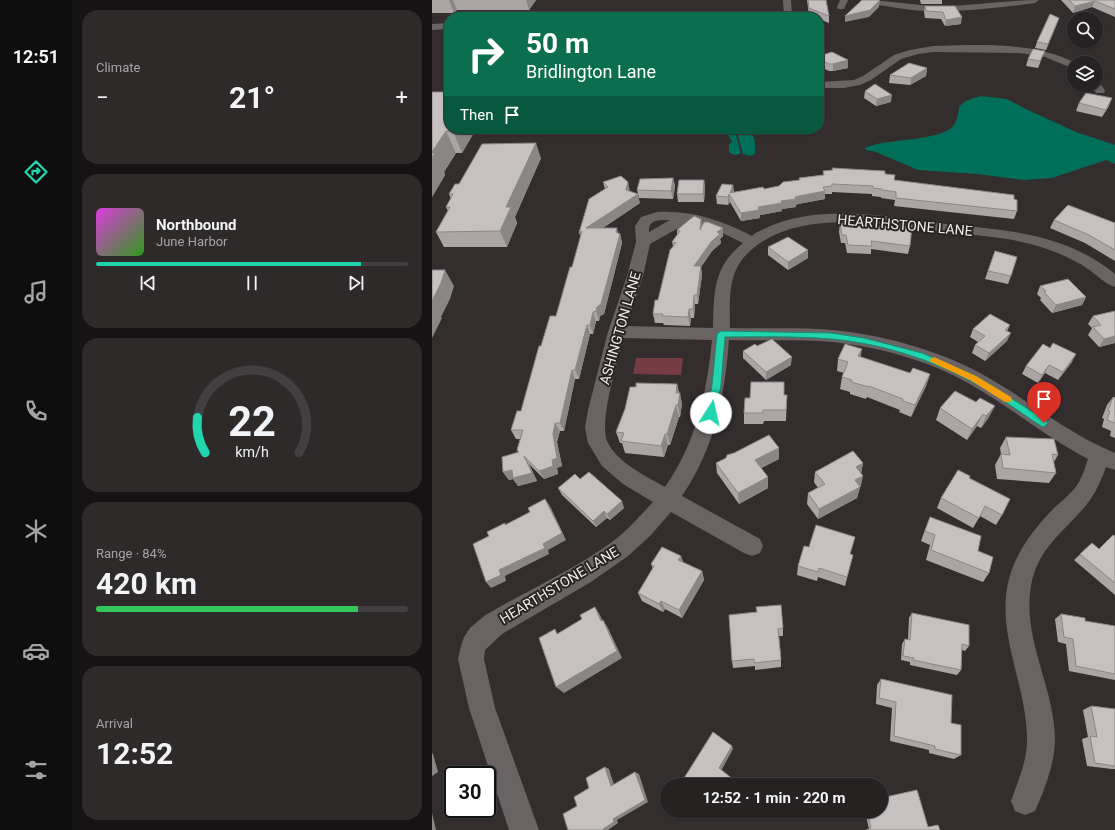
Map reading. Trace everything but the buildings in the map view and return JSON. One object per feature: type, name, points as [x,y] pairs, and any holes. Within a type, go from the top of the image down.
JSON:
[{"type":"street","points":[[787,0],[788,12]]},
{"type":"street","points":[[867,0],[918,7],[962,4],[993,6],[1035,0]]},
{"type":"street","points":[[432,23],[444,24]]},
{"type":"street","points":[[432,27],[444,25]]},
{"type":"street","points":[[824,85],[860,81],[896,58],[912,52],[933,50],[998,48],[1021,50],[1049,56],[1067,63]]},
{"type":"street","name":"ASHINGTON LANE","points":[[752,242],[718,225],[689,218],[643,242],[636,276],[616,332],[596,419],[598,442],[609,460],[618,470],[668,500],[752,546]]},
{"type":"street","name":"HEARTHSTONE LANE","points":[[524,830],[479,696],[471,659],[475,642],[493,625],[598,566],[622,548],[668,500],[692,463],[711,413],[716,385],[725,277],[734,260],[752,242],[773,231],[792,224],[818,219],[870,219],[1010,235],[1050,245],[1086,261],[1115,282]]},
{"type":"street","points":[[616,332],[831,336],[878,344],[922,356],[973,378],[1071,441],[1107,459],[1084,493],[1044,533],[1031,551],[1023,567],[1016,604],[1018,623],[1036,696],[1041,738],[1039,757],[1025,802]]},
{"type":"shaded area","points":[[981,96],[1007,99],[1076,132],[1115,145],[1115,164],[1106,160],[1052,178],[1024,180],[977,174],[918,170],[876,152],[866,150],[865,148],[874,145],[926,137],[948,130],[955,123],[958,116],[959,107],[967,101]]},
{"type":"shaded area","points":[[727,134],[734,134],[738,140],[741,153],[738,155],[729,152],[729,145],[732,141]]},
{"type":"shaded area","points":[[737,134],[752,134],[755,154],[750,156],[743,154]]},
{"type":"shaded area","points":[[636,358],[683,358],[681,375],[633,374]]},
{"type":"slow traffic","points":[[934,360],[973,378],[1008,400]]},
{"type":"route","points":[[711,413],[716,385],[721,334],[805,335],[831,336],[864,341],[890,346],[922,356],[951,367],[973,378],[1044,423]]}]
